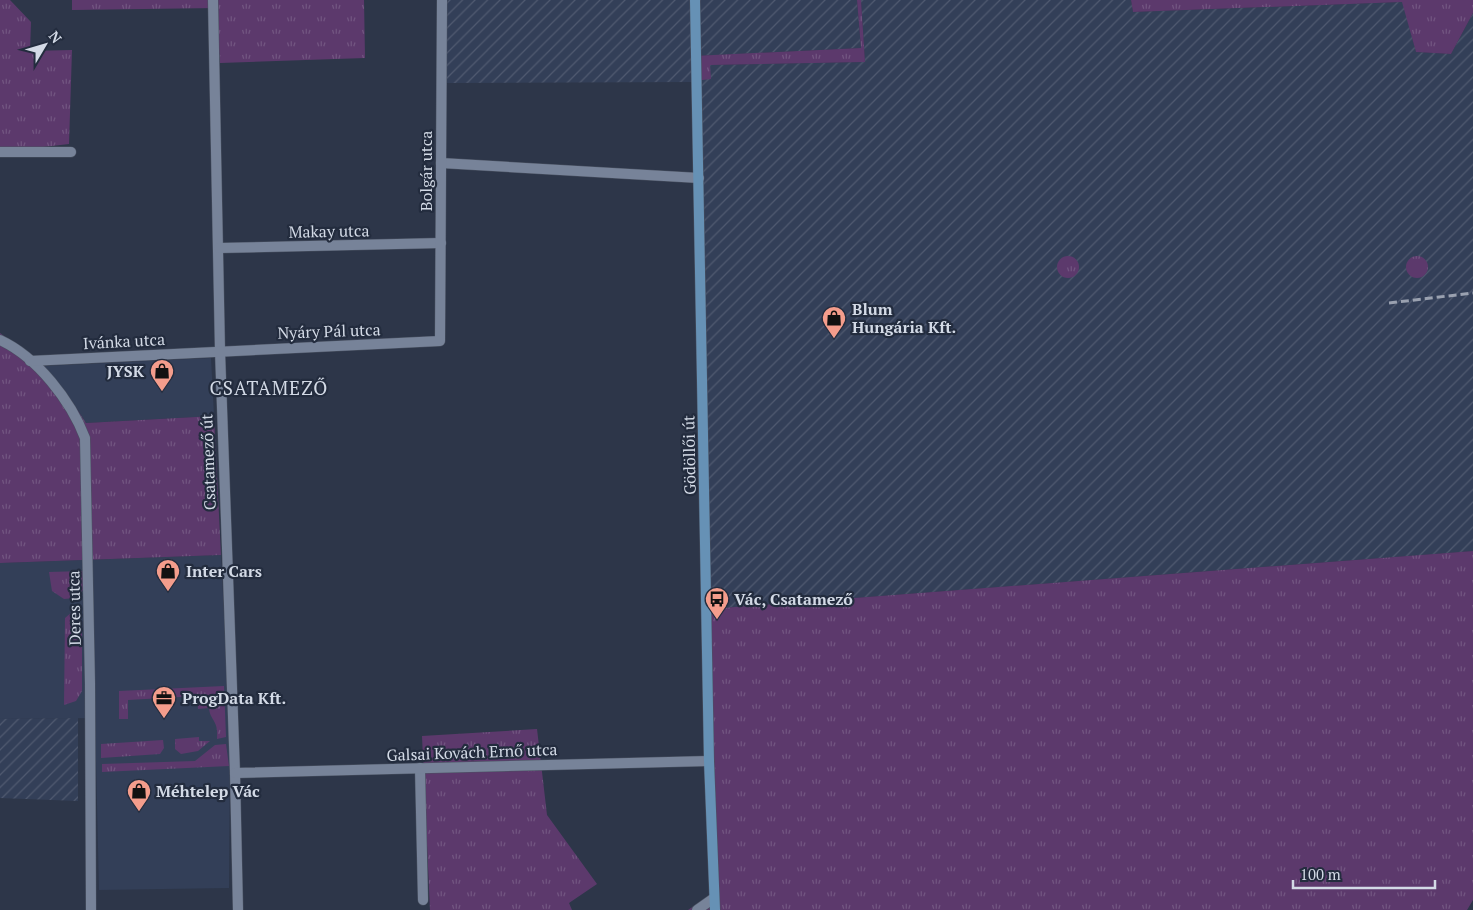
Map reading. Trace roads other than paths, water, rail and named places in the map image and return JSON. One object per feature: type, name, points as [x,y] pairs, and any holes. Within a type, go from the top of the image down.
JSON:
[{"type":"main road","name":"Gödöllői út","points":[[695,0],[709,761],[715,910]]},
{"type":"street","name":"Csatamező út","points":[[213,0],[220,351],[238,910]]},
{"type":"street","name":"Bolgár utca","points":[[440,342],[442,0]]},
{"type":"street","points":[[0,152],[72,152]]},
{"type":"street","points":[[441,163],[699,178]]},
{"type":"street","name":"Makay utca","points":[[219,248],[440,243]]},
{"type":"street","name":"Deres utca","points":[[0,340],[30,361],[72,408],[85,438],[87,455],[91,910]]},
{"type":"street","name":"Nyáry Pál utca","points":[[220,351],[440,342]]},
{"type":"street","name":"Ivánka utca","points":[[30,361],[220,351]]},
{"type":"street","name":"Galsai Kovách Ernő utca","points":[[235,773],[709,761]]},
{"type":"street","points":[[420,768],[423,900]]},
{"type":"street","points":[[697,910],[714,898]]},
{"type":"railway","points":[[1389,303],[1473,293]]},
{"type":"place","name":"Blum Hungária Kft.","points":[[834,339]]},
{"type":"place","name":"JYSK","points":[[162,392]]},
{"type":"place","name":"Inter Cars","points":[[168,592]]},
{"type":"place","name":"Vác, Csatamező","points":[[717,620]]},
{"type":"place","name":"ProgData Kft.","points":[[164,719]]},
{"type":"place","name":"Méhtelep Vác","points":[[139,812]]},
{"type":"district","name":"CSATAMEZŐ","points":[[269,388]]}]
